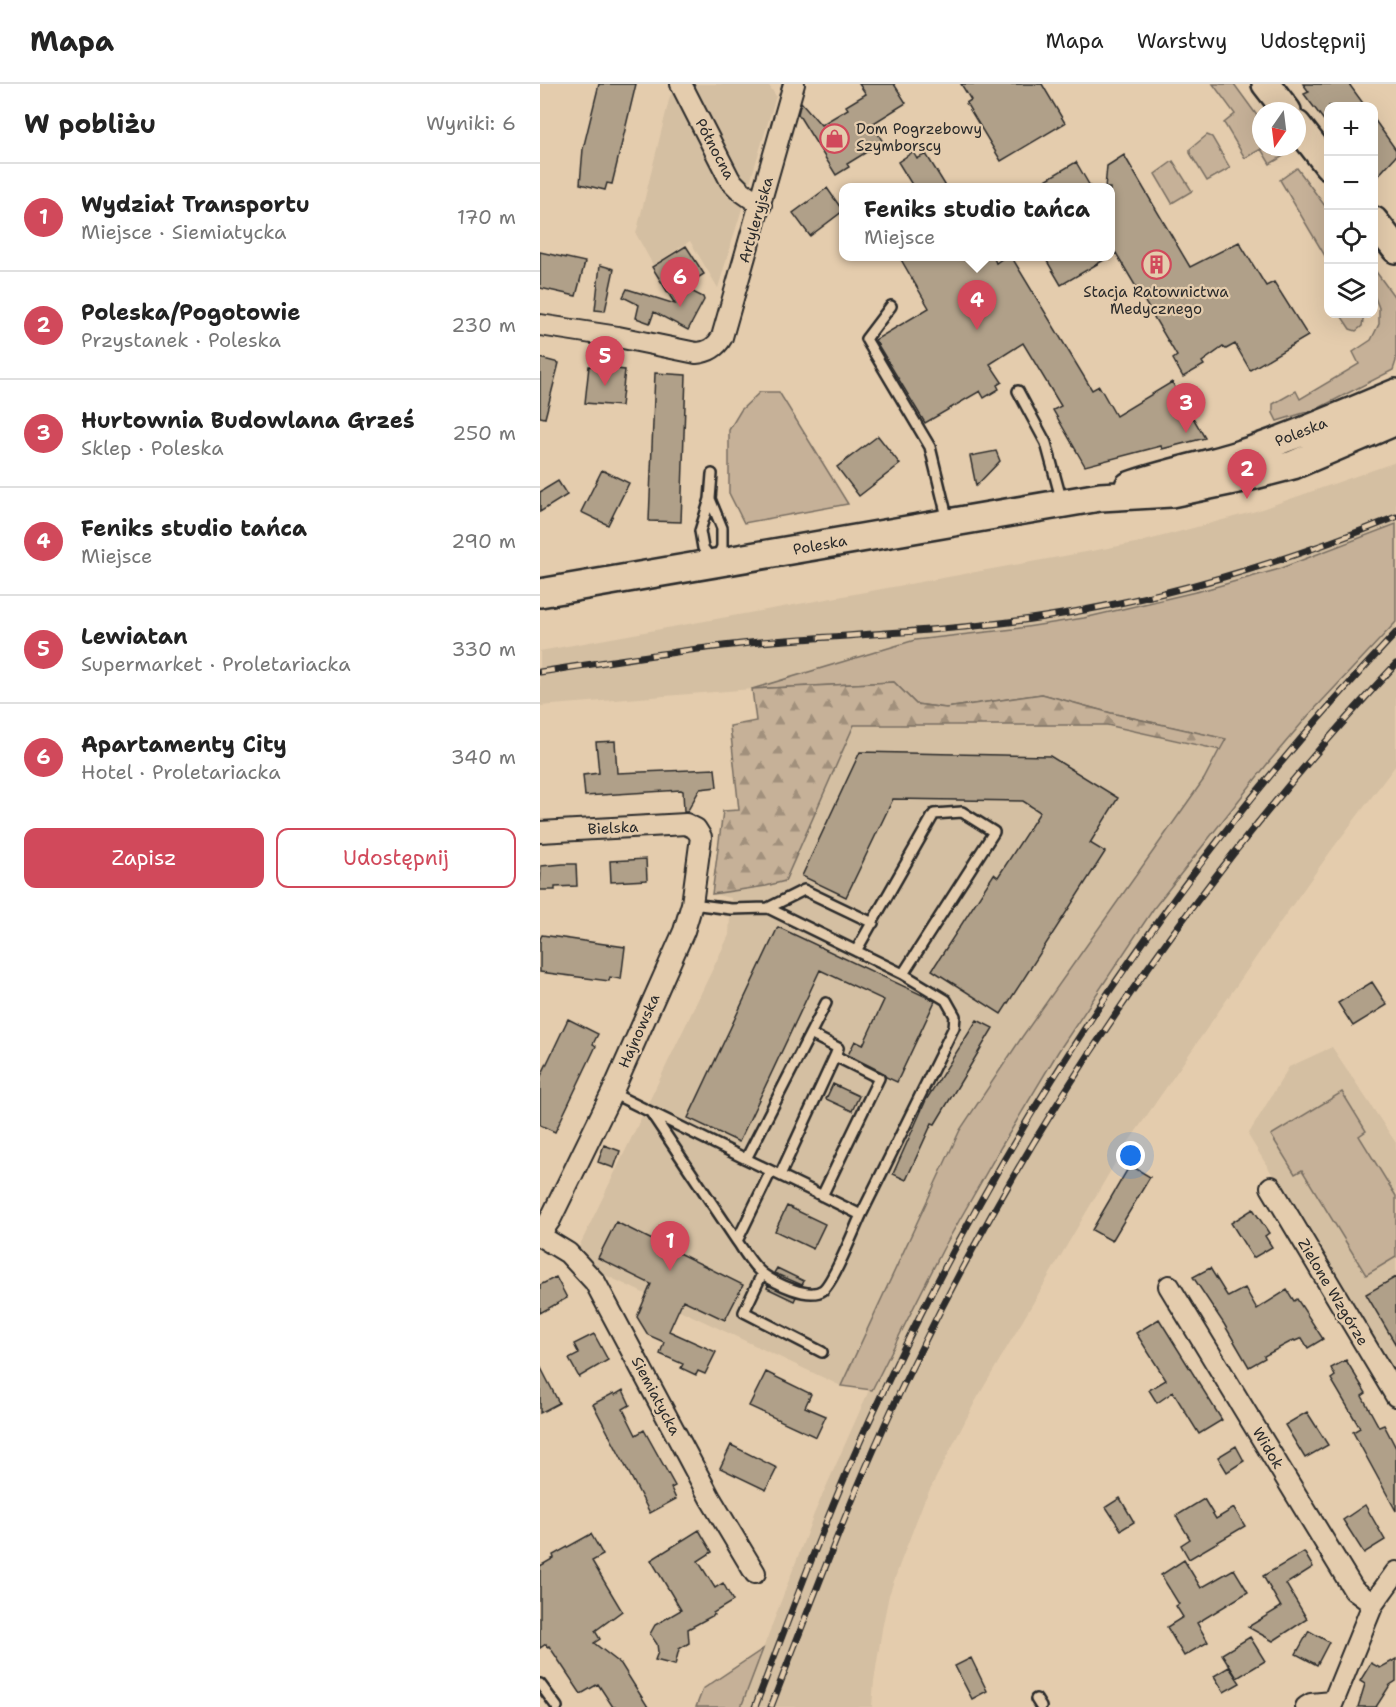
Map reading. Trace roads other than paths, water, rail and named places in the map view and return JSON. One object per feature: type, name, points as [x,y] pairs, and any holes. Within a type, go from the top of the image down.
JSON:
[{"type":"main road","points":[[1266,84],[1280,102]]},
{"type":"main road","points":[[1306,136],[1324,159]]},
{"type":"main road","points":[[1378,226],[1396,249]]},
{"type":"main road","name":"Poleska","points":[[1100,496],[1158,476],[1279,442],[1396,393]]},
{"type":"main road","name":"Poleska","points":[[540,593],[1100,496],[1171,493],[1293,465],[1396,421]]},
{"type":"street","name":"Północna","points":[[681,84],[730,180],[760,205]]},
{"type":"street","name":"Artyleryjska","points":[[540,325],[689,351],[709,351],[715,347],[722,337],[794,84]]},
{"type":"street","name":"Bielska","points":[[540,832],[687,824]]},
{"type":"street","name":"Hajnowska","points":[[540,1235],[550,1220],[612,1093],[676,950],[692,904],[701,837],[696,829],[687,824]]},
{"type":"street","name":"Zielone Wzgórze","points":[[1271,1187],[1396,1396]]},
{"type":"street","name":"Siemiatycka","points":[[540,1235],[568,1253],[595,1281],[710,1498],[755,1573]]},
{"type":"street","name":"Widok","points":[[1169,1286],[1354,1590],[1373,1604]]},
{"type":"street","points":[[1306,1707],[1311,1704],[1331,1704],[1373,1604],[1396,1572]]},
{"type":"lane","points":[[891,306],[866,339],[930,447],[948,523]]},
{"type":"lane","points":[[1018,391],[1046,443],[1063,503]]},
{"type":"lane","points":[[710,498],[722,528],[722,546],[714,563],[703,548],[700,531],[710,498],[712,474]]},
{"type":"lane","points":[[856,951],[934,814],[963,813],[994,832],[903,974]]},
{"type":"lane","points":[[692,904],[731,909],[768,908],[804,890],[873,923]]},
{"type":"lane","points":[[651,1112],[737,1241],[762,1274],[801,1293],[810,1294],[823,1290],[830,1280],[954,1027],[954,1016],[946,1000],[903,974],[768,908]]},
{"type":"lane","points":[[746,1159],[826,1003]]},
{"type":"lane","points":[[780,1175],[838,1048],[810,1034]]},
{"type":"lane","points":[[822,1196],[879,1078],[835,1056]]},
{"type":"lane","points":[[612,1093],[861,1215]]},
{"type":"lane","points":[[737,1241],[771,1171]]},
{"type":"lane","points":[[762,1274],[744,1312],[822,1352]]},
{"type":"lane","points":[[540,1684],[557,1707]]},
{"type":"railway","points":[[540,672],[732,645],[973,626],[1089,609],[1179,589],[1267,564],[1396,517]]},
{"type":"railway","points":[[755,1707],[863,1434],[932,1292],[987,1190],[1046,1091],[1108,993],[1174,899],[1245,807],[1318,719],[1396,633]]},
{"type":"railway","points":[[771,1707],[877,1441],[966,1261],[1018,1169],[1073,1079],[1193,906],[1325,742],[1396,664]]},
{"type":"place","name":"Dom Pogrzebowy Szymborscy","points":[[835,138]]},
{"type":"place","name":"Stacja Ratownictwa Medycznego","points":[[1156,265]]},
{"type":"place","name":"Apartamenty City","points":[[680,307]]},
{"type":"place","name":"Feniks studio tańca","points":[[977,330]]},
{"type":"place","name":"Lewiatan","points":[[605,386]]},
{"type":"place","name":"Hurtownia Budowlana Grześ","points":[[1186,433]]},
{"type":"place","name":"Poleska/Pogotowie","points":[[1247,499]]},
{"type":"place","name":"Wydział Transportu","points":[[670,1271]]}]
